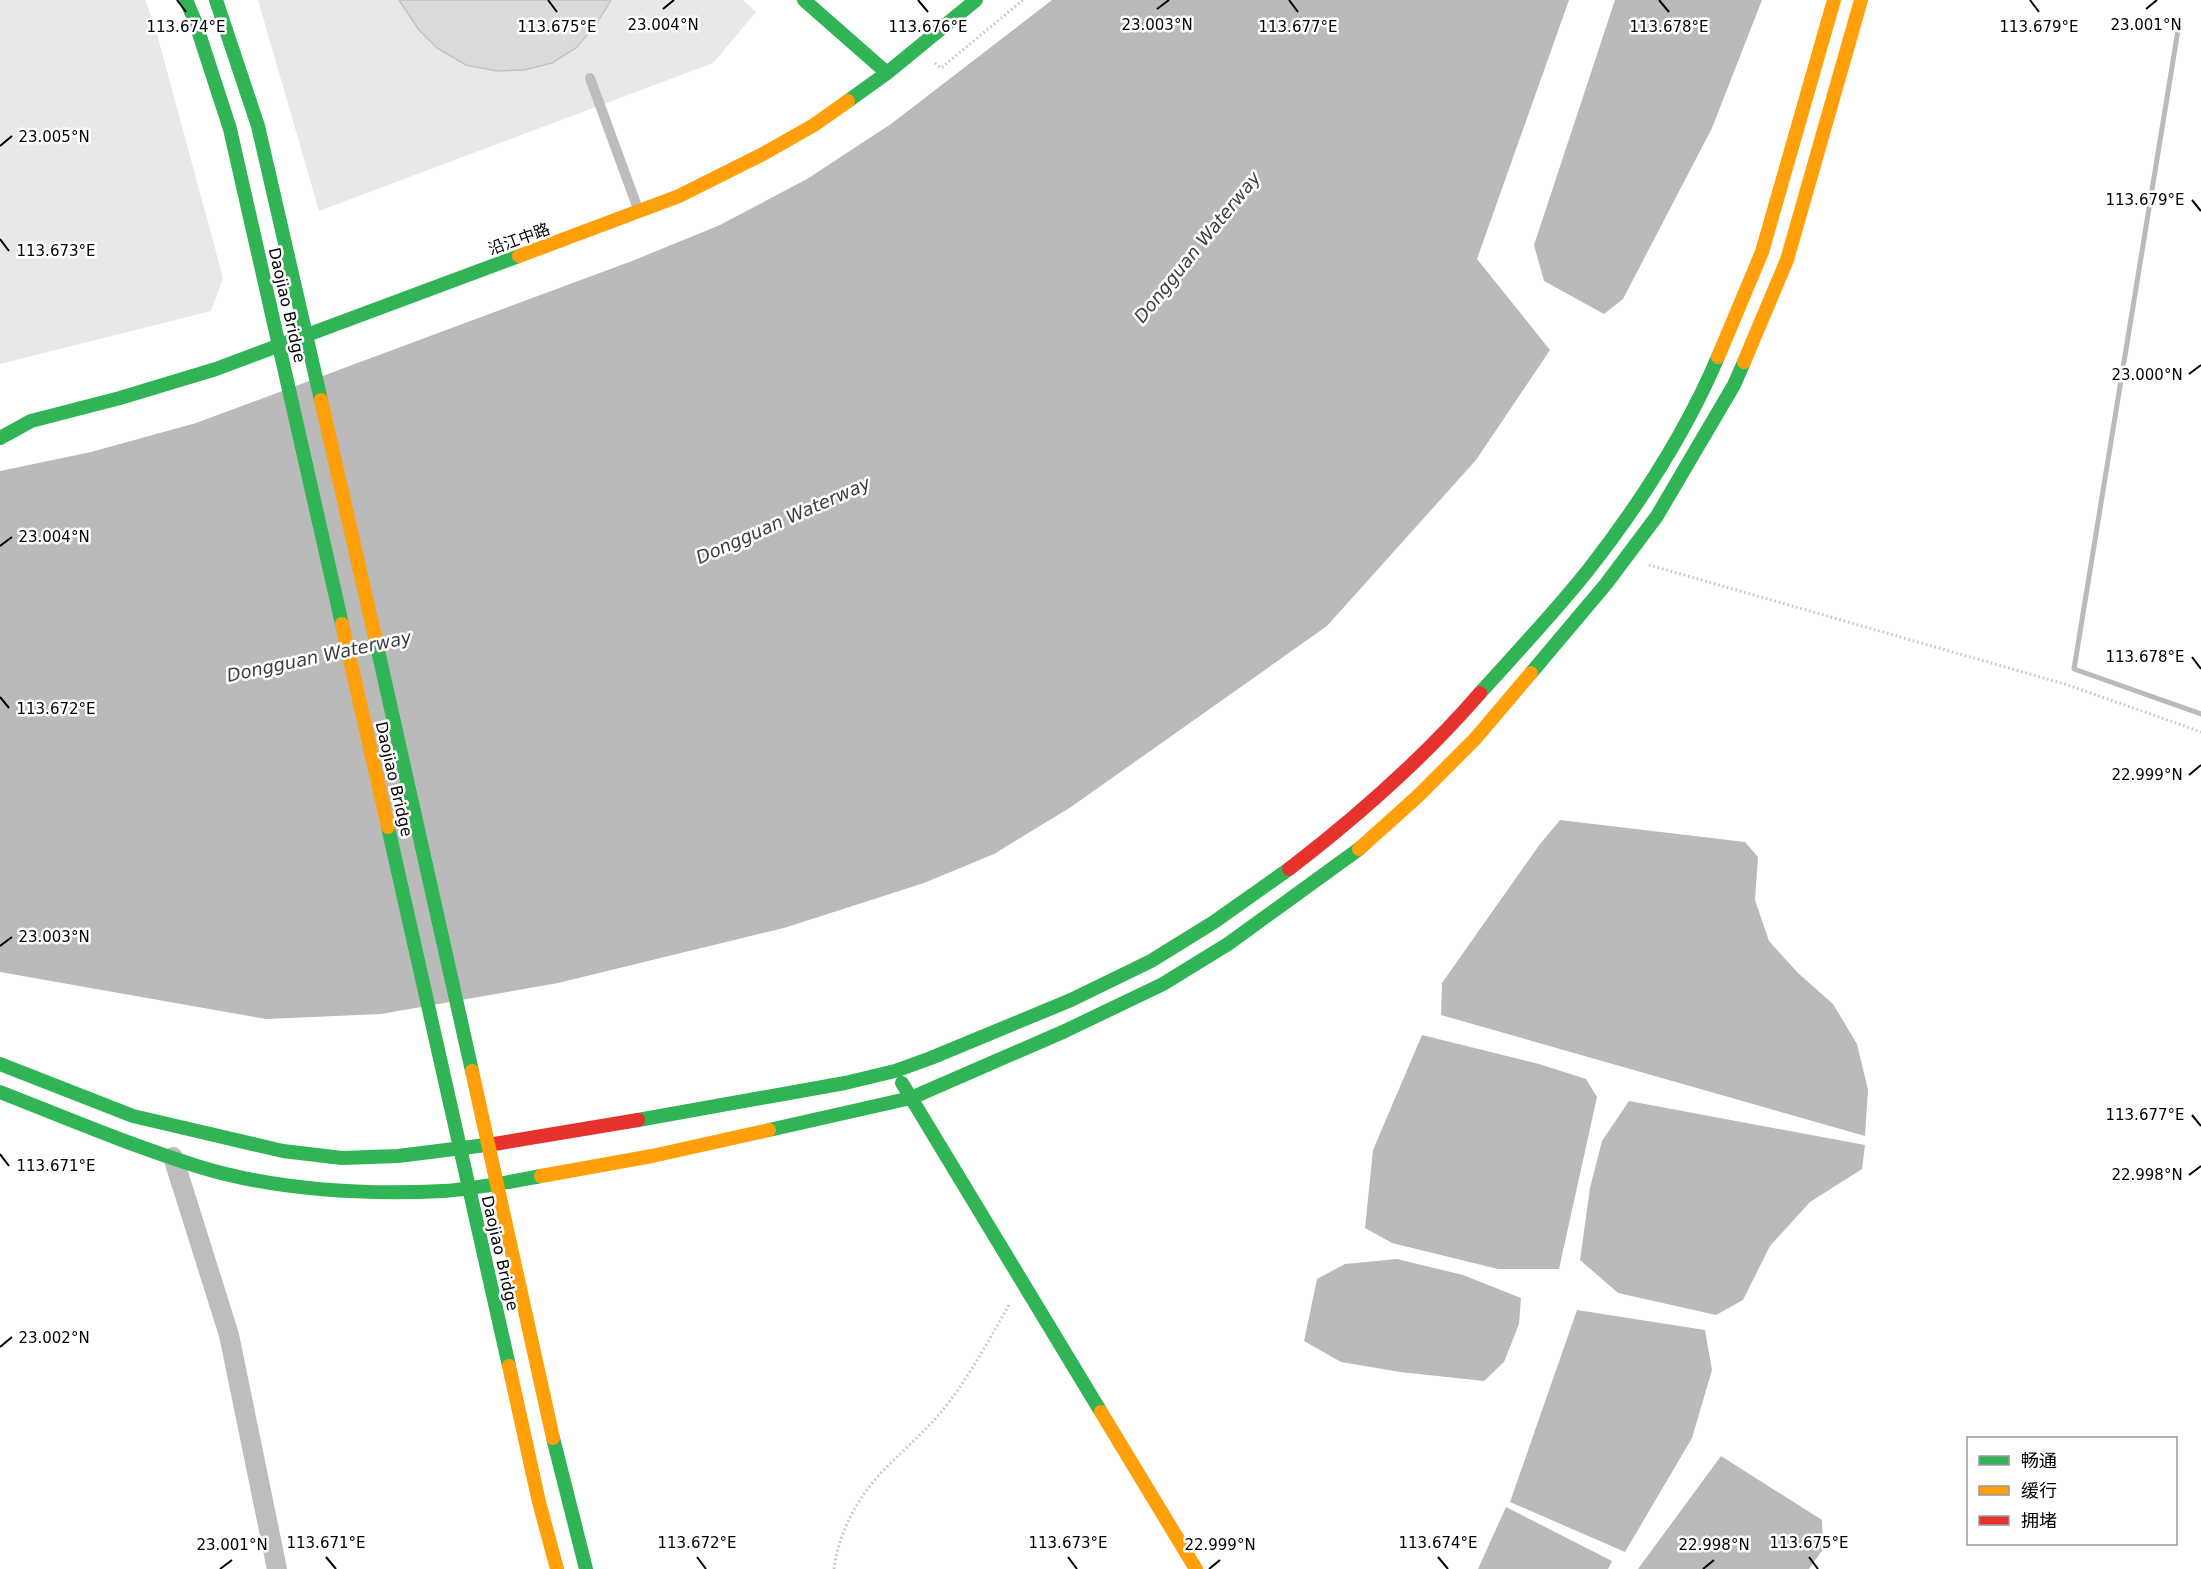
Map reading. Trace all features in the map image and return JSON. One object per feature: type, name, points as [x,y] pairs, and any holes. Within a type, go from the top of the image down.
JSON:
[{"type":"street","name":"Daojiao Bridge","points":[[186,0],[195,21],[232,140],[539,1502],[557,1569]]},
{"type":"street","name":"Daojiao Bridge","points":[[216,0],[258,126],[475,1081],[540,1384],[586,1569]]},
{"type":"street","points":[[804,0],[887,73]]},
{"type":"street","name":"沿江中路","points":[[31,421],[120,398],[216,369],[639,212],[701,186],[814,125],[887,73],[976,0]]},
{"type":"street","points":[[0,1064],[133,1116],[283,1151],[342,1158],[399,1156],[471,1148],[680,1113],[845,1083],[895,1071],[1071,1000],[1151,961],[1214,922],[1279,877],[1341,829],[1400,777],[1456,721],[1589,569],[1637,502],[1682,432],[1713,369],[1762,252],[1834,0]]},
{"type":"street","points":[[0,1092],[201,1167],[267,1182],[330,1190],[444,1191],[652,1156],[857,1112],[911,1098],[1065,1031],[1163,984],[1228,944],[1303,891],[1358,850],[1418,796],[1475,739],[1625,559],[1657,516],[1734,385],[1761,326],[1787,260],[1861,0]]},
{"type":"street","points":[[10,420],[31,421]]},
{"type":"street","points":[[0,438],[31,421]]},
{"type":"street","points":[[895,1071],[1196,1569]]},
{"type":"street","points":[[173,1157],[230,1335],[277,1569]]},
{"type":"lane","points":[[590,78],[639,212]]},
{"type":"path","points":[[916,50],[941,68],[1023,0]]},
{"type":"path","points":[[1625,559],[2068,685],[2201,732]]},
{"type":"path","points":[[834,1569],[844,1532],[860,1500],[881,1472],[929,1427],[948,1403],[966,1378],[1022,1282]]},
{"type":"shaded area","points":[[0,0],[145,0],[154,23],[223,278],[211,311],[0,364]]},
{"type":"shaded area","points":[[258,0],[743,0],[756,12],[713,63],[319,211]]},
{"type":"water","name":"Dongguan Waterway","points":[[1052,0],[1569,0],[1477,259],[1550,350],[1476,460],[1327,626],[1071,807],[994,854],[924,883],[784,928],[558,983],[381,1014],[266,1019],[0,972],[0,471],[91,452],[196,423],[632,261],[720,225],[807,179],[891,124]]},
{"type":"water","points":[[1615,0],[1762,0],[1712,128],[1623,299],[1604,314],[1544,281],[1534,245]]},
{"type":"water","points":[[1560,820],[1745,842],[1758,857],[1755,900],[1769,941],[1798,973],[1833,1004],[1857,1044],[1868,1090],[1865,1136],[1441,1015],[1442,983],[1540,844]]},
{"type":"water","points":[[1422,1035],[1539,1064],[1586,1079],[1597,1097],[1559,1269],[1498,1269],[1392,1243],[1365,1228],[1373,1150]]},
{"type":"water","points":[[1629,1101],[1865,1145],[1862,1169],[1810,1202],[1770,1246],[1743,1300],[1716,1315],[1618,1293],[1580,1260],[1590,1188],[1602,1141]]},
{"type":"water","points":[[1397,1259],[1463,1275],[1521,1298],[1519,1324],[1504,1362],[1484,1381],[1400,1372],[1341,1362],[1304,1341],[1317,1279],[1345,1264]]},
{"type":"water","points":[[1577,1310],[1705,1330],[1712,1370],[1692,1438],[1625,1552],[1510,1502]]},
{"type":"water","points":[[1721,1456],[1822,1520],[1823,1549],[1809,1569],[1638,1569]]},
{"type":"water","points":[[1506,1507],[1612,1561],[1608,1569],[1478,1569]]},
{"type":"building","points":[[399,0],[611,0],[595,26],[576,48],[552,63],[524,70],[497,71],[466,65],[437,48],[419,30]]},
{"type":"waterway","points":[[2179,24],[2074,669],[2201,714]]},
{"type":"traffic: fast","points":[[186,0],[230,129],[342,624]]},
{"type":"traffic: fast","points":[[216,0],[258,126],[321,400]]},
{"type":"traffic: fast","points":[[804,0],[887,73]]},
{"type":"traffic: fast","points":[[848,101],[887,73],[976,0]]},
{"type":"traffic: fast","points":[[0,438],[31,421],[120,398],[216,369],[519,256]]},
{"type":"traffic: fast","points":[[1480,693],[1536,632],[1608,545],[1676,440],[1718,357]]},
{"type":"traffic: fast","points":[[1531,673],[1606,584],[1657,516],[1734,385],[1744,362]]},
{"type":"traffic: fast","points":[[375,637],[472,1071]]},
{"type":"traffic: fast","points":[[388,827],[509,1366]]},
{"type":"traffic: fast","points":[[769,1130],[911,1098],[1065,1031],[1163,984],[1228,944],[1359,849]]},
{"type":"traffic: fast","points":[[638,1120],[845,1083],[895,1071],[931,1058],[1071,1000],[1151,961],[1214,922],[1289,869]]},
{"type":"traffic: fast","points":[[0,1064],[133,1116],[283,1151],[342,1158],[398,1156],[494,1144]]},
{"type":"traffic: fast","points":[[902,1083],[1101,1412]]},
{"type":"traffic: fast","points":[[0,1092],[175,1159],[229,1175],[289,1186],[351,1191],[443,1191],[541,1176]]},
{"type":"traffic: fast","points":[[553,1438],[586,1569]]},
{"type":"traffic: slow","points":[[1718,357],[1762,252],[1834,0]]},
{"type":"traffic: slow","points":[[1744,362],[1787,260],[1861,0]]},
{"type":"traffic: slow","points":[[519,256],[679,196],[763,154],[814,125],[848,101]]},
{"type":"traffic: slow","points":[[321,400],[375,637]]},
{"type":"traffic: slow","points":[[342,624],[388,827]]},
{"type":"traffic: slow","points":[[1359,849],[1418,796],[1475,739],[1531,673]]},
{"type":"traffic: slow","points":[[472,1071],[553,1438]]},
{"type":"traffic: slow","points":[[541,1176],[652,1156],[769,1130]]},
{"type":"traffic: slow","points":[[509,1366],[539,1502],[557,1569]]},
{"type":"traffic: slow","points":[[1101,1412],[1196,1569]]},
{"type":"traffic: jam","points":[[1289,869],[1413,764],[1480,693]]},
{"type":"traffic: jam","points":[[494,1144],[638,1120]]}]
